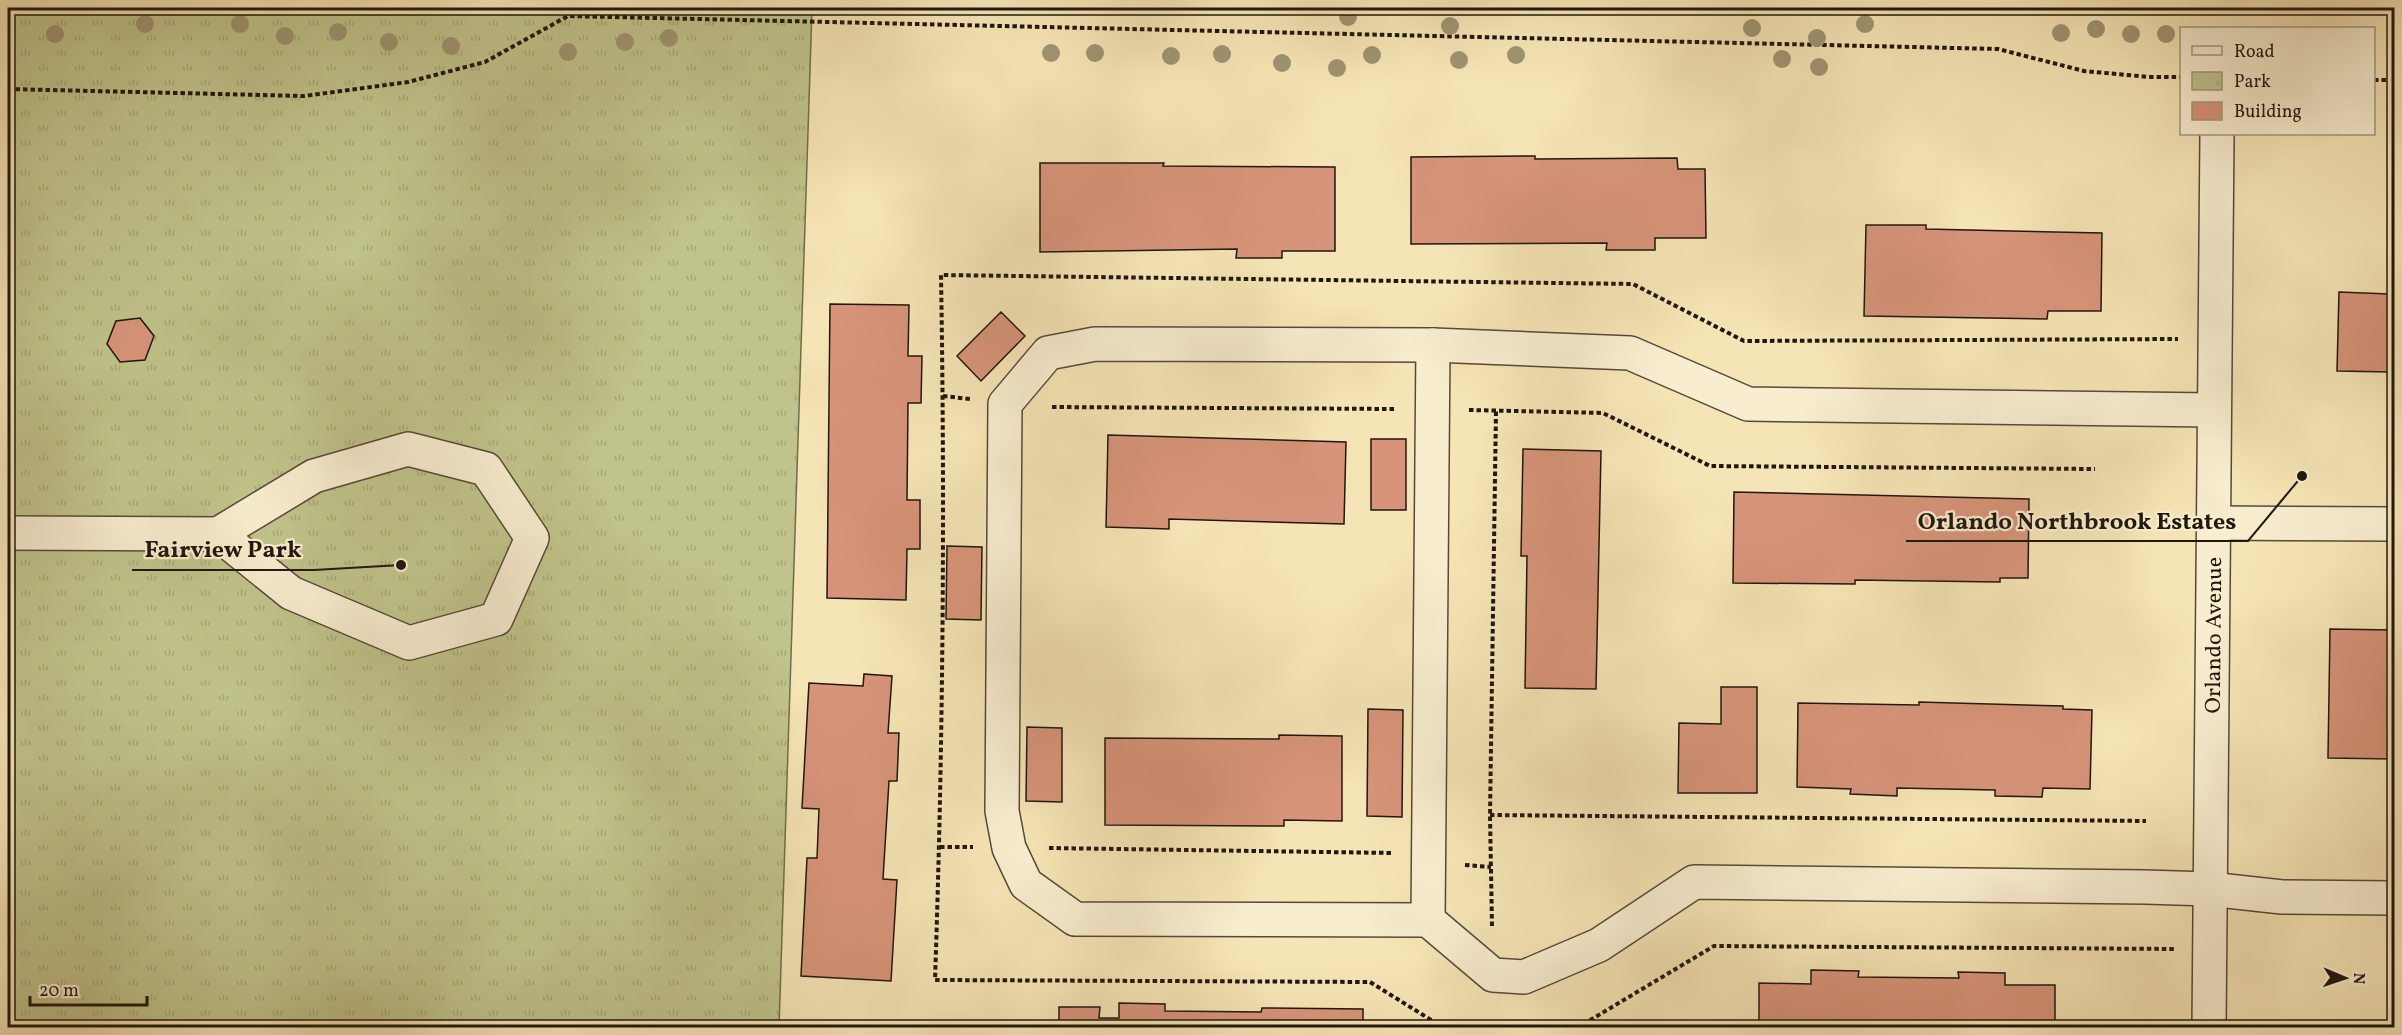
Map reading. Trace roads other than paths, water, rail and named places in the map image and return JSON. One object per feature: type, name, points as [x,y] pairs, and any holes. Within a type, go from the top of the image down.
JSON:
[{"type":"street","name":"Orlando Avenue","points":[[2209,1028],[2217,135]]},
{"type":"street","points":[[2214,410],[1748,404],[1629,353],[1433,345],[1095,344],[1047,353],[1005,404],[1002,811],[1009,848],[1026,884],[1075,919],[1428,920],[1493,975],[1524,977],[1599,945],[1694,882],[2209,890],[2282,897],[2394,898]]},
{"type":"street","points":[[1428,920],[1433,345]]},
{"type":"street","points":[[8,533],[218,534],[314,476],[408,449],[486,469],[532,538],[496,619],[409,643],[291,593],[218,534]]},
{"type":"street","points":[[2213,523],[2394,524]]},
{"type":"place","name":"Orlando Northbrook Estates","points":[[2302,476]]},
{"type":"place","name":"Fairview Park","points":[[401,565]]}]
